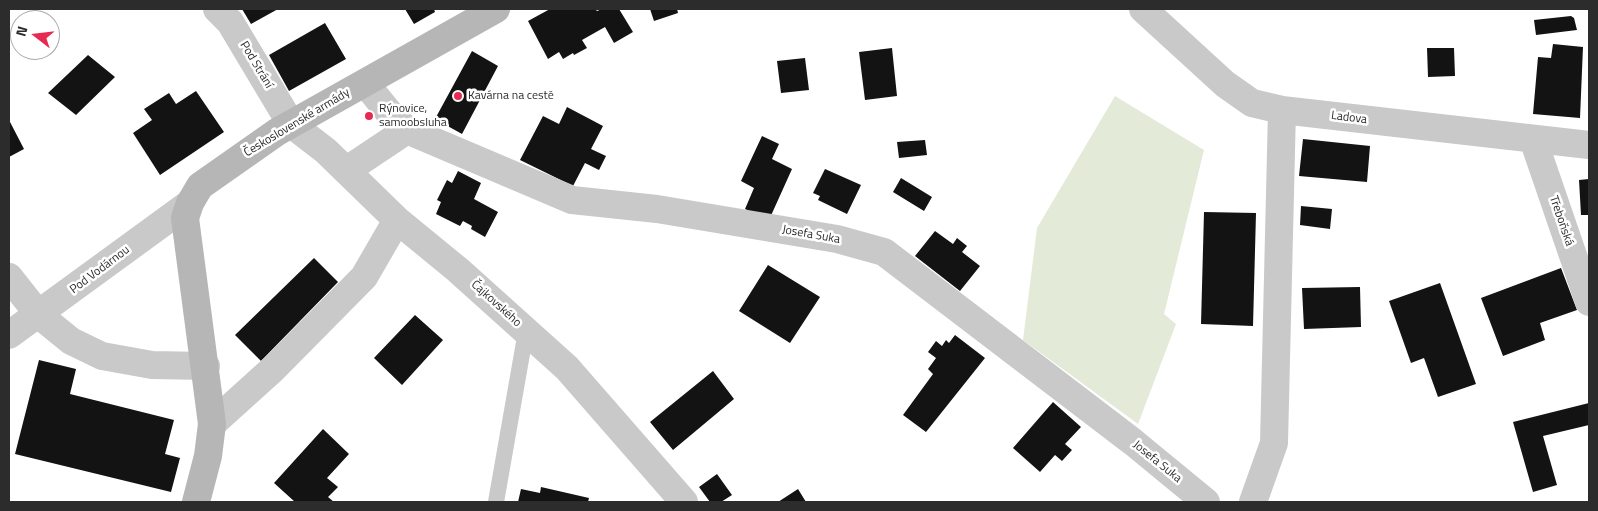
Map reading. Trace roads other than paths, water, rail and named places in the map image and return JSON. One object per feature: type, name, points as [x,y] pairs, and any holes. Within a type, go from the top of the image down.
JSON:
[{"type":"street","name":"Pod Strání","points":[[217,9],[230,22],[291,124]]},
{"type":"street","name":"Československé armády","points":[[196,502],[208,456],[212,424],[206,366],[185,218],[190,203],[200,186],[212,175],[291,124],[365,83],[469,16],[496,9]]},
{"type":"street","name":"Ladova","points":[[1143,9],[1225,84],[1252,103],[1282,110],[1589,145]]},
{"type":"street","name":"Josefa Suka","points":[[365,83],[407,130],[572,200],[657,208],[837,239],[884,252],[1133,442],[1206,502]]},
{"type":"street","points":[[1253,502],[1274,442],[1282,110]]},
{"type":"street","name":"Čajkovského","points":[[291,124],[347,170],[397,220],[458,270],[568,368],[684,502]]},
{"type":"street","points":[[347,170],[407,130]]},
{"type":"street","name":"Třeboňská","points":[[1533,140],[1589,302]]},
{"type":"street","name":"Pod Vodárnou","points":[[9,335],[39,315],[190,203]]},
{"type":"street","points":[[212,424],[274,368],[364,277],[397,220]]},
{"type":"street","points":[[9,277],[39,315],[71,341],[102,356],[152,365],[206,366]]},
{"type":"lane","points":[[496,502],[526,331]]},
{"type":"place","name":"Kavárna na cestě","points":[[458,96]]},
{"type":"place","name":"Rýnovice, samoobsluha","points":[[369,116]]}]
